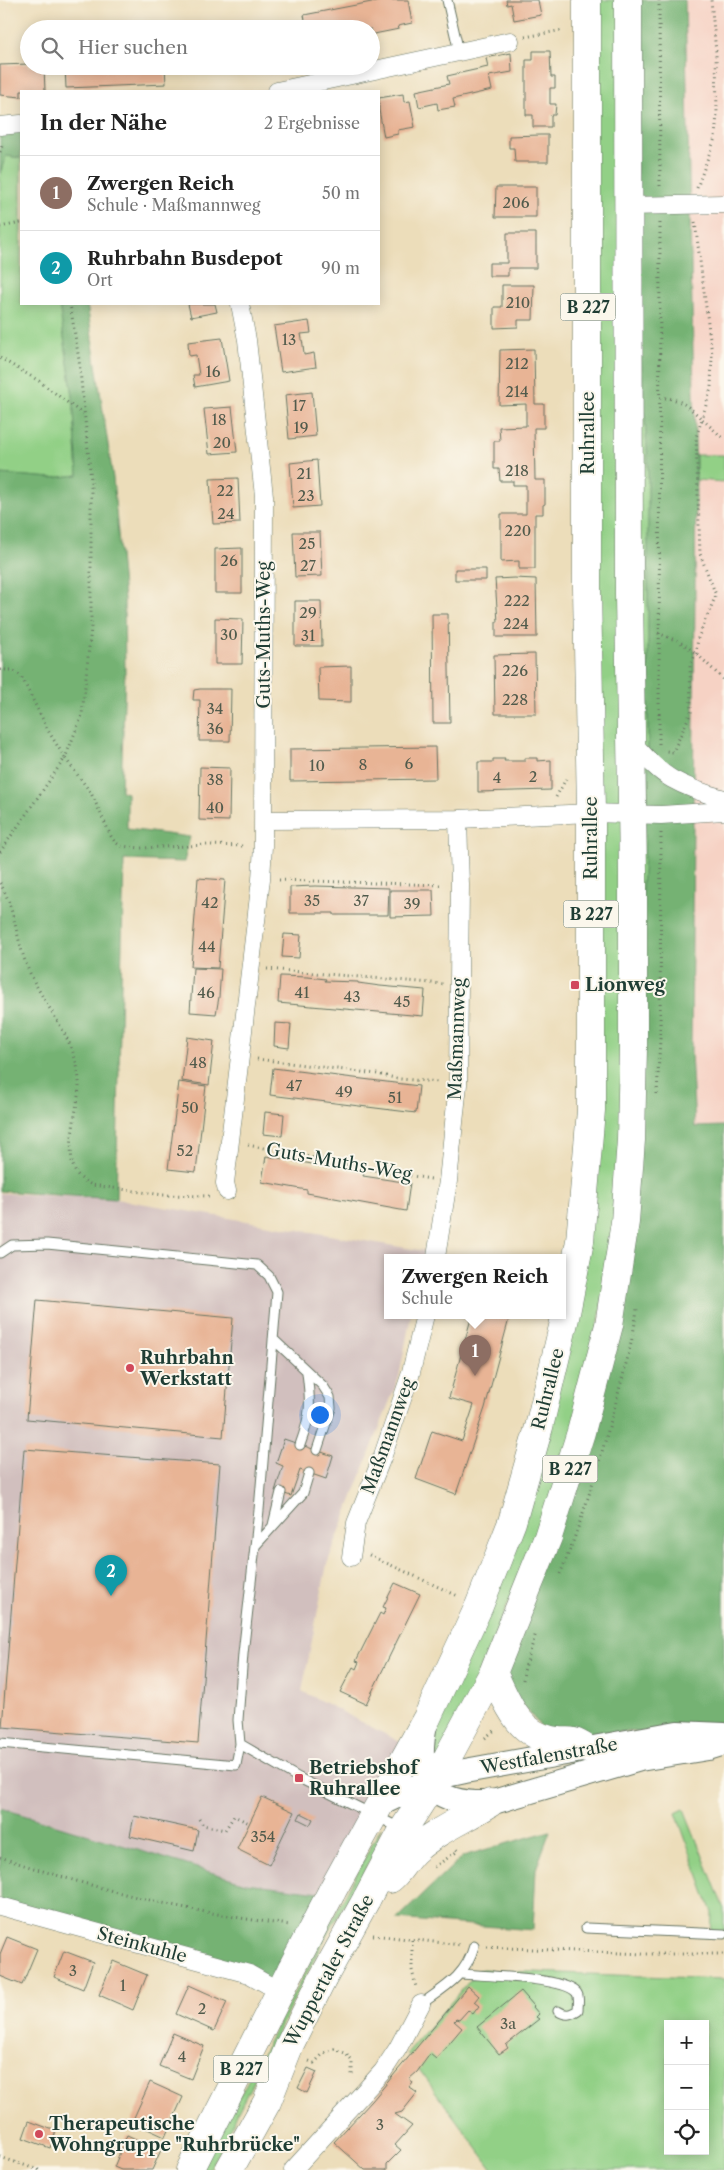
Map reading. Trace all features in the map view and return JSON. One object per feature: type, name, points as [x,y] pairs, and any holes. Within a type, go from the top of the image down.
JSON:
[{"type":"main road","name":"Ruhrallee","points":[[566,1312],[580,1241],[591,1110],[591,813],[587,588],[587,0]]},
{"type":"main road","name":"B 227","points":[[431,1781],[493,1673],[548,1537],[582,1432],[612,1306],[625,1222],[631,1140],[633,999],[630,741],[628,0]]},
{"type":"main road","name":"Ruhrallee","points":[[377,1810],[427,1718],[479,1606],[512,1522],[526,1474],[565,1319]]},
{"type":"main road","points":[[493,1673],[513,1715],[533,1734],[552,1740],[573,1740],[587,1749]]},
{"type":"main road","points":[[427,1718],[422,1742],[422,1763],[431,1781]]},
{"type":"main road","name":"Westfalenstraße","points":[[377,1810],[431,1781],[587,1749],[677,1733],[724,1735]]},
{"type":"main road","name":"Westfalenstraße","points":[[431,1781],[449,1800],[472,1804],[490,1804],[640,1759],[708,1748],[724,1743]]},
{"type":"main road","name":"Wuppertaler Straße","points":[[229,2170],[267,2102],[290,2044],[322,1980],[366,1900],[422,1829],[431,1781]]},
{"type":"main road","points":[[366,1900],[398,1873],[413,1852],[422,1829],[490,1804]]},
{"type":"main road","name":"Wuppertaler Straße","points":[[190,2170],[332,1892],[377,1810]]},
{"type":"street","points":[[380,69],[510,41]]},
{"type":"street","points":[[282,90],[352,75]]},
{"type":"street","points":[[0,126],[20,124]]},
{"type":"street","points":[[629,206],[724,204]]},
{"type":"street","name":"Guts-Muths-Weg","points":[[227,1192],[224,1183],[261,879],[264,820],[264,496],[247,340],[240,305]]},
{"type":"street","points":[[630,741],[658,769],[671,779],[701,792],[724,799]]},
{"type":"street","points":[[264,820],[458,819],[591,813],[632,815],[724,811]]},
{"type":"street","name":"Maßmannweg","points":[[436,1254],[448,1181],[458,1084],[460,885],[458,819]]},
{"type":"street","name":"Maßmannweg","points":[[352,1552],[356,1523],[384,1455],[410,1376],[424,1319]]},
{"type":"street","name":"Steinkuhle","points":[[0,1906],[249,1974],[287,1980]]},
{"type":"street","points":[[292,2170],[383,2071],[398,2048],[421,2004]]},
{"type":"lane","points":[[448,0],[459,52]]},
{"type":"lane","points":[[724,811],[724,817]]},
{"type":"lane","points":[[0,1253],[12,1245],[48,1244],[258,1265],[269,1276],[277,1292],[255,1547],[240,1688],[238,1720],[240,1744],[236,1765],[0,1743]]},
{"type":"lane","points":[[273,1339],[322,1386],[330,1397],[331,1408],[318,1450]]},
{"type":"lane","points":[[300,1444],[309,1420],[311,1404],[307,1373]]},
{"type":"lane","points":[[255,1547],[303,1493],[309,1473]]},
{"type":"lane","points":[[272,1528],[281,1492]]},
{"type":"lane","points":[[240,1744],[274,1766],[422,1829]]},
{"type":"lane","points":[[586,1928],[724,1934]]},
{"type":"lane","points":[[421,2004],[462,1974],[471,1959],[474,1946]]},
{"type":"lane","points":[[462,1974],[537,1980],[559,1984],[575,1990],[578,1994],[578,2010],[572,2014],[564,2015],[558,2012]]},
{"type":"path","points":[[532,36],[556,31]]},
{"type":"path","points":[[0,227],[20,223]]},
{"type":"path","points":[[0,852],[65,758],[82,715],[90,637],[91,480],[79,360],[70,305]]},
{"type":"path","points":[[0,358],[47,386],[84,414]]},
{"type":"path","points":[[659,751],[673,752],[691,712],[690,665],[696,653],[698,638],[716,595],[700,554],[696,437],[702,419],[686,405],[672,398],[660,398]]},
{"type":"path","points":[[658,633],[680,642],[696,653],[724,680]]},
{"type":"path","points":[[0,670],[13,670],[21,676],[49,732],[65,758],[91,793],[115,842],[121,846],[140,848],[208,845],[263,846]]},
{"type":"path","points":[[261,879],[460,885]]},
{"type":"path","points":[[0,882],[27,967],[62,1031],[77,1066],[79,1084],[72,1147],[72,1162],[75,1172],[82,1180],[92,1185],[163,1195],[202,1197],[227,1192]]},
{"type":"path","points":[[249,967],[404,982],[460,985]]},
{"type":"path","points":[[240,1057],[377,1074],[400,1079],[458,1084]]},
{"type":"path","name":"Guts-Muths-Weg","points":[[230,1142],[375,1170],[448,1181]]},
{"type":"path","points":[[352,1552],[442,1588]]},
{"type":"path","points":[[199,1819],[203,1825],[225,1830],[234,1816],[249,1824]]},
{"type":"path","points":[[0,1858],[76,1882],[185,1909],[298,1926]]},
{"type":"path","points":[[364,1934],[474,1946],[633,1953],[724,1954]]},
{"type":"path","points":[[412,1940],[412,1970],[421,2004]]},
{"type":"path","points":[[306,2060],[314,2063],[324,2053],[334,2049],[345,2053],[352,2061],[353,2069],[348,2084]]},
{"type":"path","points":[[0,2158],[39,2170]]},
{"type":"shaded area","points":[[685,0],[724,0],[724,455],[696,455]]},
{"type":"shaded area","points":[[696,480],[724,482],[724,1127],[695,1128],[689,1052]]},
{"type":"shaded area","points":[[0,1193],[116,1199],[424,1251],[424,1254],[384,1254],[384,1319],[410,1319],[399,1377],[327,1564],[302,1691],[406,1745],[319,1892],[246,1883],[0,1808]]},
{"type":"green space","points":[[588,0],[638,0],[636,279],[648,464],[648,782],[630,1140],[580,1431],[440,1766],[427,1739],[480,1607],[560,1319],[566,1319],[566,1297],[581,1243]]},
{"type":"green space","points":[[638,0],[685,0],[696,480],[691,1052],[695,1127],[724,1126],[724,1730],[619,1732],[551,1738],[495,1674],[611,1325],[633,1048],[648,782],[648,464],[636,279]]},
{"type":"green space","points":[[20,126],[20,158],[6,156],[0,173],[0,128]]},
{"type":"green space","points":[[6,156],[20,158],[20,305],[59,305],[73,396],[78,475],[52,478],[0,474],[0,173]]},
{"type":"green space","points":[[59,305],[87,305],[113,478],[124,599],[125,671],[121,791],[127,793],[127,829],[190,837],[184,862],[124,860],[116,1199],[0,1191],[0,474],[52,478],[78,475],[73,396]]},
{"type":"green space","points":[[696,455],[724,455],[724,482],[696,480]]},
{"type":"green space","points":[[0,1808],[246,1883],[319,1892],[277,1988],[0,1905]]},
{"type":"green space","points":[[684,1809],[724,1909],[724,1935],[711,1936],[712,1913],[676,1813]]},
{"type":"green space","points":[[381,1827],[374,1854],[325,1938],[209,2170],[201,2170]]},
{"type":"green space","points":[[550,1831],[536,1869],[533,1930],[397,1919],[463,1856]]},
{"type":"green space","points":[[479,1970],[724,1979],[724,2170],[493,2170],[407,2053]]},
{"type":"building","points":[[382,0],[408,0],[412,23],[398,26],[399,29],[380,33],[380,20],[305,20],[304,15]]},
{"type":"building","points":[[506,0],[538,0],[541,15],[514,20],[511,4],[507,5]]},
{"type":"building","points":[[533,51],[550,51],[551,77],[555,77],[555,88],[550,88],[550,104],[556,104],[555,115],[551,115],[551,127],[533,127],[533,115],[526,115],[526,60],[533,60]]},
{"type":"building","points":[[511,53],[512,72],[489,76],[492,90],[453,99],[455,107],[438,110],[437,103],[419,107],[416,91],[449,84],[447,76],[488,67],[486,58]]},
{"type":"building","points":[[20,64],[20,75],[44,75],[45,90],[20,90],[20,97],[0,95],[0,65]]},
{"type":"building","points":[[65,75],[166,75],[166,84],[66,88]]},
{"type":"building","points":[[403,94],[404,102],[410,101],[415,127],[398,130],[398,134],[384,137],[380,115],[380,98]]},
{"type":"building","points":[[548,135],[548,162],[515,162],[514,148],[509,148],[509,136]]},
{"type":"building","points":[[496,187],[536,187],[536,217],[495,217]]},
{"type":"building","points":[[507,233],[536,233],[536,268],[508,268],[508,276],[489,276],[489,263],[507,263]]},
{"type":"building","points":[[502,285],[534,285],[533,320],[518,320],[518,327],[494,328],[494,307],[502,307]]},
{"type":"building","points":[[188,305],[215,305],[217,312],[191,317]]},
{"type":"building","points":[[309,321],[311,333],[301,334],[304,355],[314,353],[316,367],[281,372],[274,326]]},
{"type":"building","points":[[222,338],[229,381],[195,387],[193,375],[199,375],[196,355],[189,356],[188,342]]},
{"type":"building","points":[[534,349],[535,404],[544,404],[544,428],[534,428],[535,480],[545,480],[545,504],[543,505],[543,514],[535,514],[535,569],[519,569],[519,561],[501,562],[501,514],[526,514],[526,485],[513,485],[513,481],[500,481],[499,469],[494,469],[494,441],[500,441],[499,427],[526,426],[526,404],[499,405],[500,350]]},
{"type":"building","points":[[312,392],[316,436],[289,439],[285,395]]},
{"type":"building","points":[[232,407],[237,452],[209,454],[204,409]]},
{"type":"building","points":[[317,460],[320,506],[293,508],[290,463]]},
{"type":"building","points":[[238,478],[240,523],[213,524],[210,479]]},
{"type":"building","points":[[293,532],[320,532],[322,576],[295,577]]},
{"type":"building","points":[[242,548],[242,593],[215,593],[215,549]]},
{"type":"building","points":[[455,569],[486,569],[486,580],[455,580]]},
{"type":"building","points":[[495,579],[536,579],[537,637],[496,637],[496,622],[498,622]]},
{"type":"building","points":[[295,601],[321,601],[322,646],[295,646]]},
{"type":"building","points":[[432,614],[448,614],[450,723],[433,723]]},
{"type":"building","points":[[215,618],[243,619],[242,664],[215,664]]},
{"type":"building","points":[[535,654],[536,714],[495,714],[494,655]]},
{"type":"building","points":[[351,666],[351,702],[319,701],[318,667]]},
{"type":"building","points":[[231,689],[230,741],[199,741],[200,700],[193,700],[194,690]]},
{"type":"building","points":[[435,747],[436,779],[290,781],[290,749]]},
{"type":"building","points":[[525,758],[537,758],[537,761],[551,760],[551,790],[478,792],[478,762],[493,762],[493,759],[525,761]]},
{"type":"building","points":[[200,767],[230,768],[229,821],[199,820]]},
{"type":"building","points":[[198,878],[225,880],[218,968],[191,967]]},
{"type":"building","points":[[290,887],[389,888],[388,915],[290,913]]},
{"type":"building","points":[[390,890],[433,890],[434,916],[390,917]]},
{"type":"building","points":[[284,934],[301,935],[299,958],[282,957]]},
{"type":"building","points":[[193,968],[221,969],[216,1014],[190,1012]]},
{"type":"building","points":[[280,976],[308,977],[326,979],[325,981],[358,982],[425,990],[423,1016],[278,1003]]},
{"type":"building","points":[[275,1023],[291,1024],[289,1048],[274,1046]]},
{"type":"building","points":[[187,1037],[214,1041],[209,1085],[182,1081]]},
{"type":"building","points":[[273,1068],[419,1086],[416,1113],[270,1095]]},
{"type":"building","points":[[179,1082],[206,1086],[196,1172],[168,1169]]},
{"type":"building","points":[[265,1112],[284,1114],[282,1136],[263,1134]]},
{"type":"building","points":[[266,1156],[364,1173],[363,1176],[410,1183],[406,1211],[307,1193],[307,1190],[262,1182]]},
{"type":"building","name":"Ruhrbahn Werkstatt","points":[[37,1300],[233,1318],[223,1437],[27,1419]]},
{"type":"building","points":[[471,1319],[509,1319],[485,1408],[456,1494],[416,1479],[432,1431],[462,1441],[474,1405],[449,1398]]},
{"type":"building","points":[[284,1439],[333,1456],[326,1479],[300,1470],[291,1496],[275,1491],[283,1466],[276,1463]]},
{"type":"building","points":[[24,1449],[220,1464],[198,1743],[2,1727]]},
{"type":"building","points":[[395,1583],[420,1594],[366,1704],[340,1692],[353,1667],[356,1669],[359,1662],[356,1661],[380,1613],[383,1615],[386,1608],[383,1607]]},
{"type":"building","points":[[262,1797],[294,1812],[269,1865],[237,1849]]},
{"type":"building","points":[[301,1813],[313,1819],[310,1825],[298,1819]]},
{"type":"building","points":[[134,1816],[198,1830],[194,1851],[130,1836]]},
{"type":"building","points":[[7,1937],[37,1949],[22,1985],[0,1976],[0,1954]]},
{"type":"building","points":[[64,1951],[93,1962],[83,1989],[54,1977]]},
{"type":"building","points":[[113,1961],[147,1975],[133,2010],[99,1995]]},
{"type":"building","points":[[189,1985],[227,2002],[214,2031],[176,2014]]},
{"type":"building","points":[[468,1986],[479,1996],[474,2002],[479,2006],[473,2014],[468,2010],[459,2020],[456,2019],[454,2021],[462,2028],[436,2059],[430,2054],[417,2072],[409,2079],[413,2082],[409,2087],[417,2093],[402,2112],[395,2114],[412,2126],[395,2145],[401,2150],[387,2164],[387,2170],[365,2170],[334,2142],[372,2101]]},
{"type":"building","points":[[521,1991],[534,2006],[539,2014],[536,2017],[539,2019],[506,2045],[508,2048],[499,2054],[477,2027]]},
{"type":"building","points":[[173,2033],[204,2046],[191,2079],[159,2066]]},
{"type":"building","points":[[308,2068],[317,2072],[307,2093],[298,2088]]},
{"type":"building","points":[[150,2082],[183,2097],[165,2137],[132,2122]]},
{"type":"building","name":"Therapeutische Wohngruppe \"Ruhrbrücke\"","points":[[29,2121],[56,2131],[50,2148],[23,2138]]},
{"type":"building","points":[[127,2135],[161,2150],[152,2170],[121,2170],[114,2167]]},
{"type":"place","name":"Lionweg","points":[[575,985]]},
{"type":"place","name":"Ruhrbahn Werkstatt","points":[[130,1368]]},
{"type":"place","name":"Zwergen Reich","points":[[475,1376]]},
{"type":"place","name":"Ruhrbahn Busdepot","points":[[111,1596]]},
{"type":"place","name":"Betriebshof Ruhrallee","points":[[299,1778]]},
{"type":"place","name":"Therapeutische Wohngruppe \"Ruhrbrücke\"","points":[[39,2134]]}]
